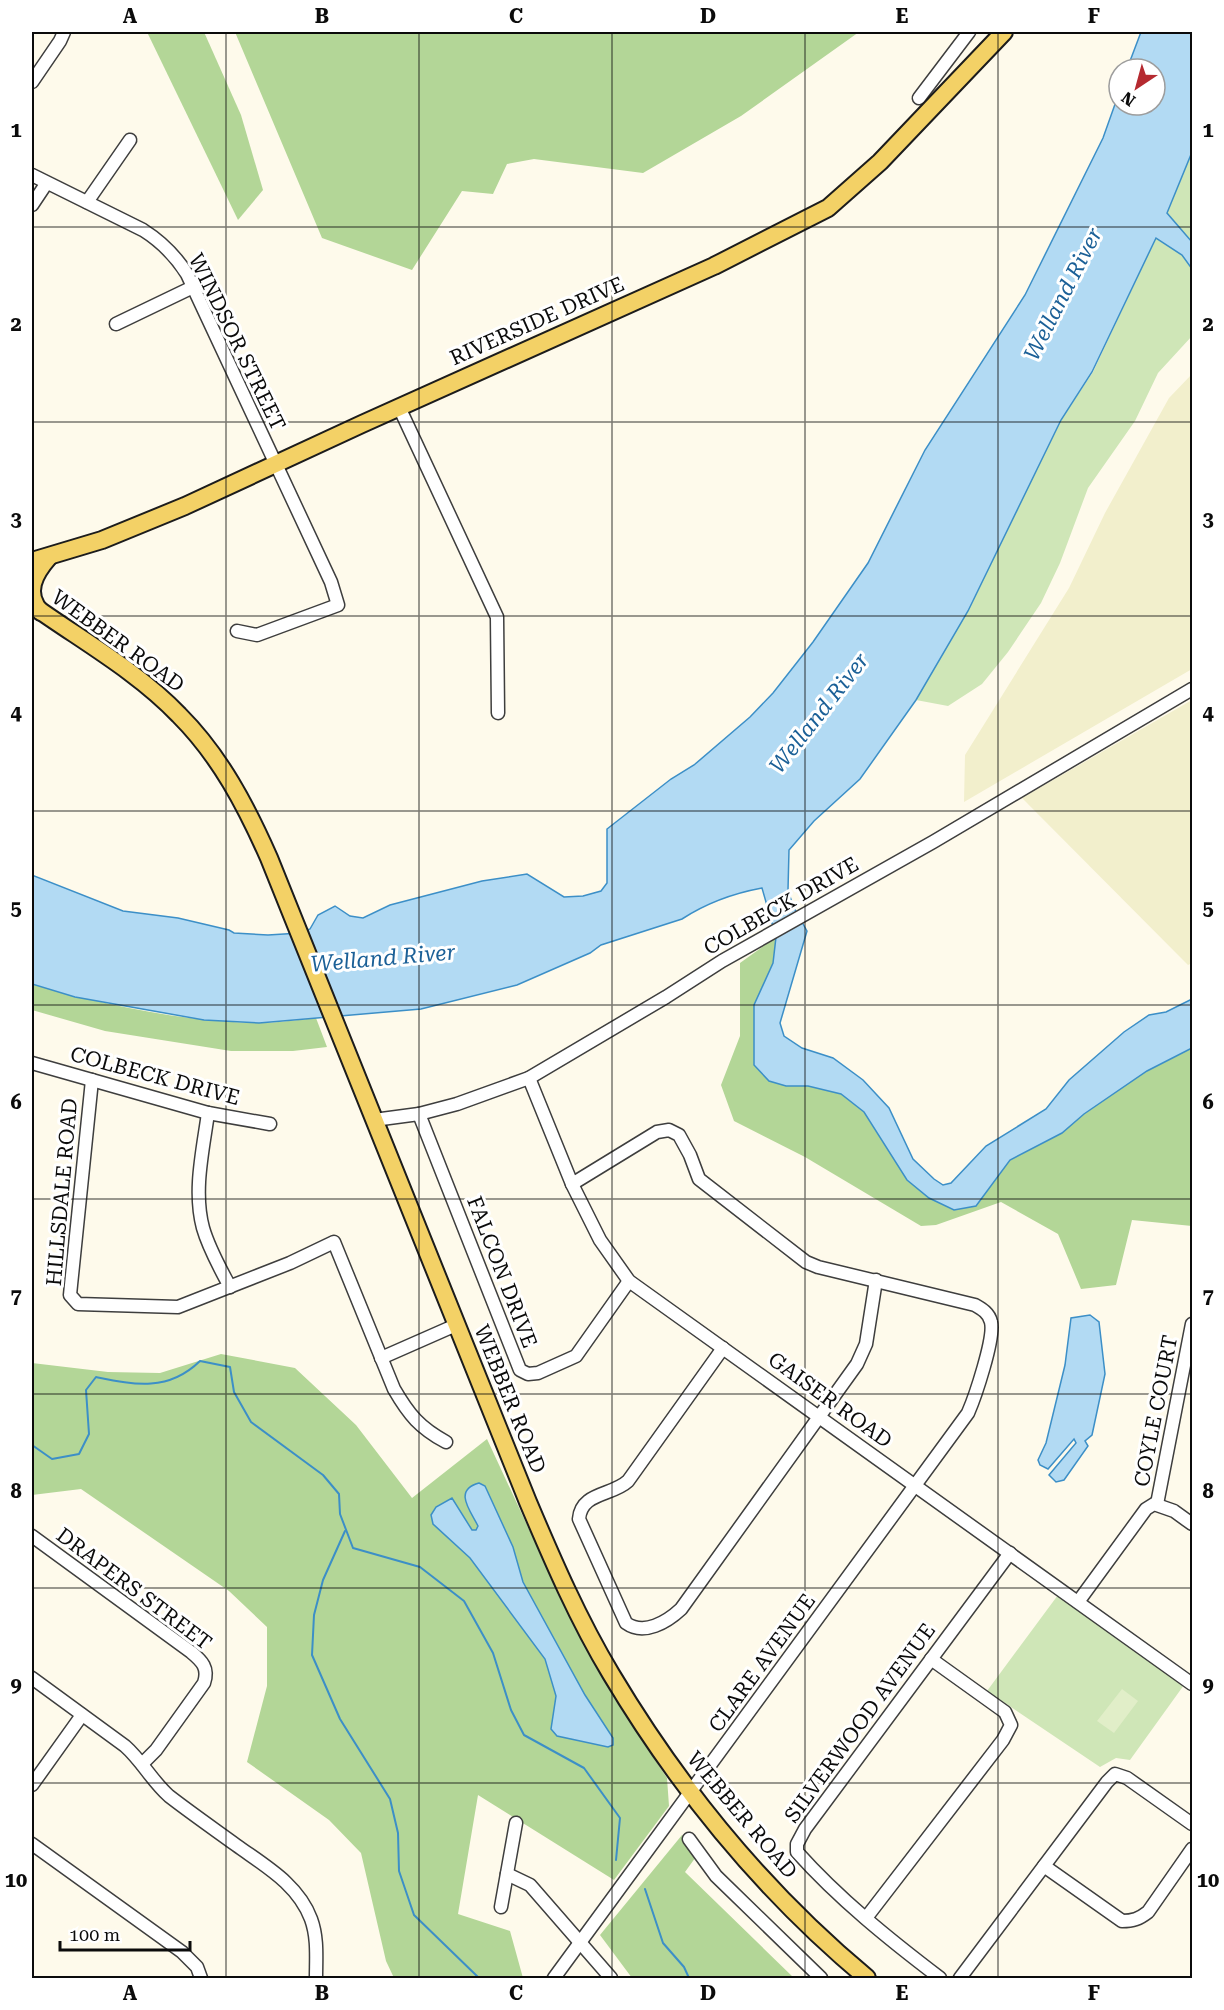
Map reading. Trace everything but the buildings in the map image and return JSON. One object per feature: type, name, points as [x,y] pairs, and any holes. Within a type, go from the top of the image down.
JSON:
[{"type":"main road","name":"RIVERSIDE DRIVE","points":[[32,561],[102,540],[160,517],[714,266],[828,208],[880,162],[1004,32]]},
{"type":"main road","points":[[35,612],[32,585],[36,574],[49,557]]},
{"type":"main road","name":"WEBBER ROAD","points":[[35,612],[156,693],[196,733],[249,812],[528,1502],[566,1590],[610,1673],[642,1725],[691,1792],[766,1882],[824,1941],[867,1978]]},
{"type":"street","points":[[32,82],[60,42],[64,32]]},
{"type":"street","points":[[919,98],[969,32]]},
{"type":"street","points":[[87,202],[130,140]]},
{"type":"street","name":"WINDSOR STREET","points":[[32,175],[46,184],[143,230],[158,240],[179,261],[331,582],[338,605],[257,635],[237,631]]},
{"type":"street","points":[[32,205],[46,184]]},
{"type":"street","points":[[116,324],[193,287]]},
{"type":"street","points":[[399,407],[497,617],[498,713]]},
{"type":"street","name":"COLBECK DRIVE","points":[[374,1120],[419,1114],[457,1104],[529,1078],[722,961],[933,842],[1192,689]]},
{"type":"street","name":"COLBECK DRIVE","points":[[32,1063],[208,1113],[270,1124]]},
{"type":"street","name":"GAISER ROAD","points":[[529,1078],[572,1184],[600,1240],[629,1281],[1192,1683]]},
{"type":"street","name":"HILLSDALE ROAD","points":[[92,1080],[70,1295],[73,1301],[78,1304],[98,1306],[178,1307],[299,1259],[334,1242],[394,1389],[411,1416],[427,1431],[446,1442]]},
{"type":"street","points":[[208,1113],[200,1173],[199,1204],[203,1227],[213,1256],[230,1287]]},
{"type":"street","name":"FALCON DRIVE","points":[[419,1114],[520,1370],[528,1374],[538,1373],[576,1356],[629,1281]]},
{"type":"street","points":[[572,1184],[657,1132],[669,1130],[679,1135],[699,1179],[796,1255],[818,1267],[876,1280],[866,1344],[857,1364],[681,1609],[666,1622],[642,1629],[632,1628],[626,1623],[588,1540],[579,1519],[580,1510],[584,1503],[592,1497],[621,1487],[628,1481],[723,1348]]},
{"type":"street","name":"CLARE AVENUE","points":[[554,1978],[968,1413],[992,1330],[991,1322],[983,1310],[975,1305],[876,1280]]},
{"type":"street","name":"COYLE COURT","points":[[1157,1504],[1192,1324]]},
{"type":"street","points":[[381,1358],[456,1325]]},
{"type":"street","points":[[1078,1602],[1146,1509],[1157,1504],[1174,1511],[1192,1524]]},
{"type":"street","name":"DRAPERS STREET","points":[[32,1536],[191,1652],[201,1660],[206,1668],[207,1675],[200,1689],[156,1750],[142,1764]]},
{"type":"street","name":"SILVERWOOD AVENUE","points":[[940,1978],[866,1918],[798,1852],[796,1844],[1010,1553]]},
{"type":"street","points":[[866,1918],[1003,1740],[1011,1725],[1005,1712],[931,1659]]},
{"type":"street","points":[[32,1678],[125,1746],[169,1796],[294,1890],[306,1908],[314,1931],[317,1949],[316,1978]]},
{"type":"street","points":[[32,1785],[82,1715]]},
{"type":"street","points":[[960,1978],[1115,1774],[1127,1778],[1192,1824]]},
{"type":"street","points":[[501,1907],[516,1823]]},
{"type":"street","points":[[689,1839],[716,1876],[821,1978]]},
{"type":"street","points":[[32,1844],[182,1952],[197,1966],[201,1978]]},
{"type":"street","points":[[1044,1866],[1122,1921],[1129,1921],[1141,1918],[1148,1912],[1192,1849]]},
{"type":"street","points":[[507,1874],[530,1884],[611,1978]]},
{"type":"shaded area","points":[[1192,374],[1192,669],[964,802],[965,755],[1069,588],[1105,513],[1169,398]]},
{"type":"shaded area","points":[[1192,700],[1192,963],[1188,965],[1022,798]]},
{"type":"green space","points":[[147,32],[204,32],[241,115],[263,190],[238,220]]},
{"type":"green space","points":[[235,32],[859,32],[741,116],[643,173],[534,159],[507,164],[493,194],[462,191],[412,270],[322,238]]},
{"type":"green space","points":[[1192,152],[1192,242],[1167,213]]},
{"type":"green space","points":[[1156,238],[1182,255],[1192,269],[1192,336],[1158,373],[1135,421],[1088,488],[1060,563],[1041,603],[1008,652],[982,684],[948,706],[916,700],[968,611],[1061,420],[1093,372]]},
{"type":"green space","points":[[776,937],[773,963],[754,1005],[786,1086],[808,1086],[841,1094],[864,1112],[907,1180],[976,1206],[1010,1160],[1062,1133],[1084,1114],[1147,1071],[1192,1048],[1192,1226],[1132,1220],[1116,1285],[1081,1289],[1058,1234],[1001,1202],[936,1225],[921,1226],[805,1157],[734,1121],[721,1085],[740,1036],[740,963]]},
{"type":"green space","points":[[32,984],[114,1005],[201,1019],[257,1023],[316,1018],[327,1047],[293,1051],[231,1051],[105,1031],[32,1010]]},
{"type":"green space","points":[[221,1354],[295,1368],[356,1425],[412,1498],[487,1439],[568,1613],[614,1698],[667,1778],[669,1806],[614,1880],[478,1795],[458,1914],[510,1931],[523,1978],[394,1978],[386,1961],[361,1853],[329,1820],[247,1762],[267,1686],[267,1627],[229,1591],[81,1489],[32,1495],[32,1363],[108,1372],[160,1373]]},
{"type":"green space","points":[[1058,1595],[1184,1685],[1130,1760],[1116,1758],[1100,1767],[987,1691]]},
{"type":"green space","points":[[1122,1689],[1138,1701],[1114,1733],[1097,1721]]},
{"type":"green space","points":[[682,1835],[698,1854],[685,1872],[794,1978],[632,1978],[600,1935]]},
{"type":"water","name":"Welland River","points":[[1141,32],[1192,32],[1192,152],[1167,213],[1192,242],[1192,269],[1182,255],[1156,238],[1092,372],[1061,420],[968,611],[916,700],[860,779],[814,821],[789,850],[788,890],[793,906],[807,931],[780,1023],[784,1036],[802,1048],[833,1058],[863,1080],[889,1108],[913,1159],[943,1185],[951,1183],[986,1146],[1046,1109],[1069,1080],[1124,1032],[1149,1015],[1166,1012],[1192,999],[1192,1048],[1147,1071],[1084,1114],[1062,1133],[1010,1160],[976,1206],[954,1210],[929,1198],[907,1180],[864,1112],[841,1094],[808,1086],[786,1086],[769,1081],[754,1065],[754,1005],[773,963],[776,937],[762,888],[731,896],[682,919],[601,945],[590,953],[517,985],[421,1009],[259,1023],[204,1020],[75,997],[32,984],[32,875],[123,911],[178,918],[234,933],[268,935],[300,933],[310,929],[318,915],[335,906],[350,916],[363,918],[390,905],[482,881],[527,874],[564,897],[583,896],[601,891],[607,883],[607,829],[671,779],[694,765],[750,717],[773,693],[813,642],[868,563],[925,450],[1025,295],[1103,138],[1110,117],[1167,117],[1167,57],[1132,57]]},
{"type":"water","points":[[1090,1315],[1099,1322],[1105,1374],[1092,1435],[1085,1441],[1088,1446],[1064,1480],[1056,1482],[1049,1475],[1076,1443],[1074,1439],[1048,1469],[1040,1465],[1038,1460],[1046,1443],[1065,1365],[1071,1318]]},
{"type":"water","points":[[479,1483],[485,1486],[513,1547],[523,1582],[585,1695],[613,1738],[613,1745],[608,1747],[557,1736],[551,1729],[556,1696],[545,1659],[470,1558],[433,1524],[431,1515],[436,1507],[452,1498],[472,1530],[476,1530],[478,1526],[468,1507],[465,1495],[471,1486]]},
{"type":"waterway","points":[[32,1445],[52,1459],[79,1454],[89,1434],[86,1390],[96,1377],[151,1384],[176,1378],[200,1361],[230,1367],[234,1392],[251,1422],[323,1475],[339,1494],[340,1514],[353,1548],[420,1567],[464,1601],[493,1653],[511,1710],[524,1735],[584,1768],[620,1818],[616,1860]]},
{"type":"waterway","points":[[345,1531],[323,1580],[314,1615],[312,1655],[340,1719],[390,1799],[398,1833],[399,1871],[414,1915],[479,1978]]},
{"type":"waterway","points":[[645,1889],[663,1943],[684,1967],[689,1978]]}]
